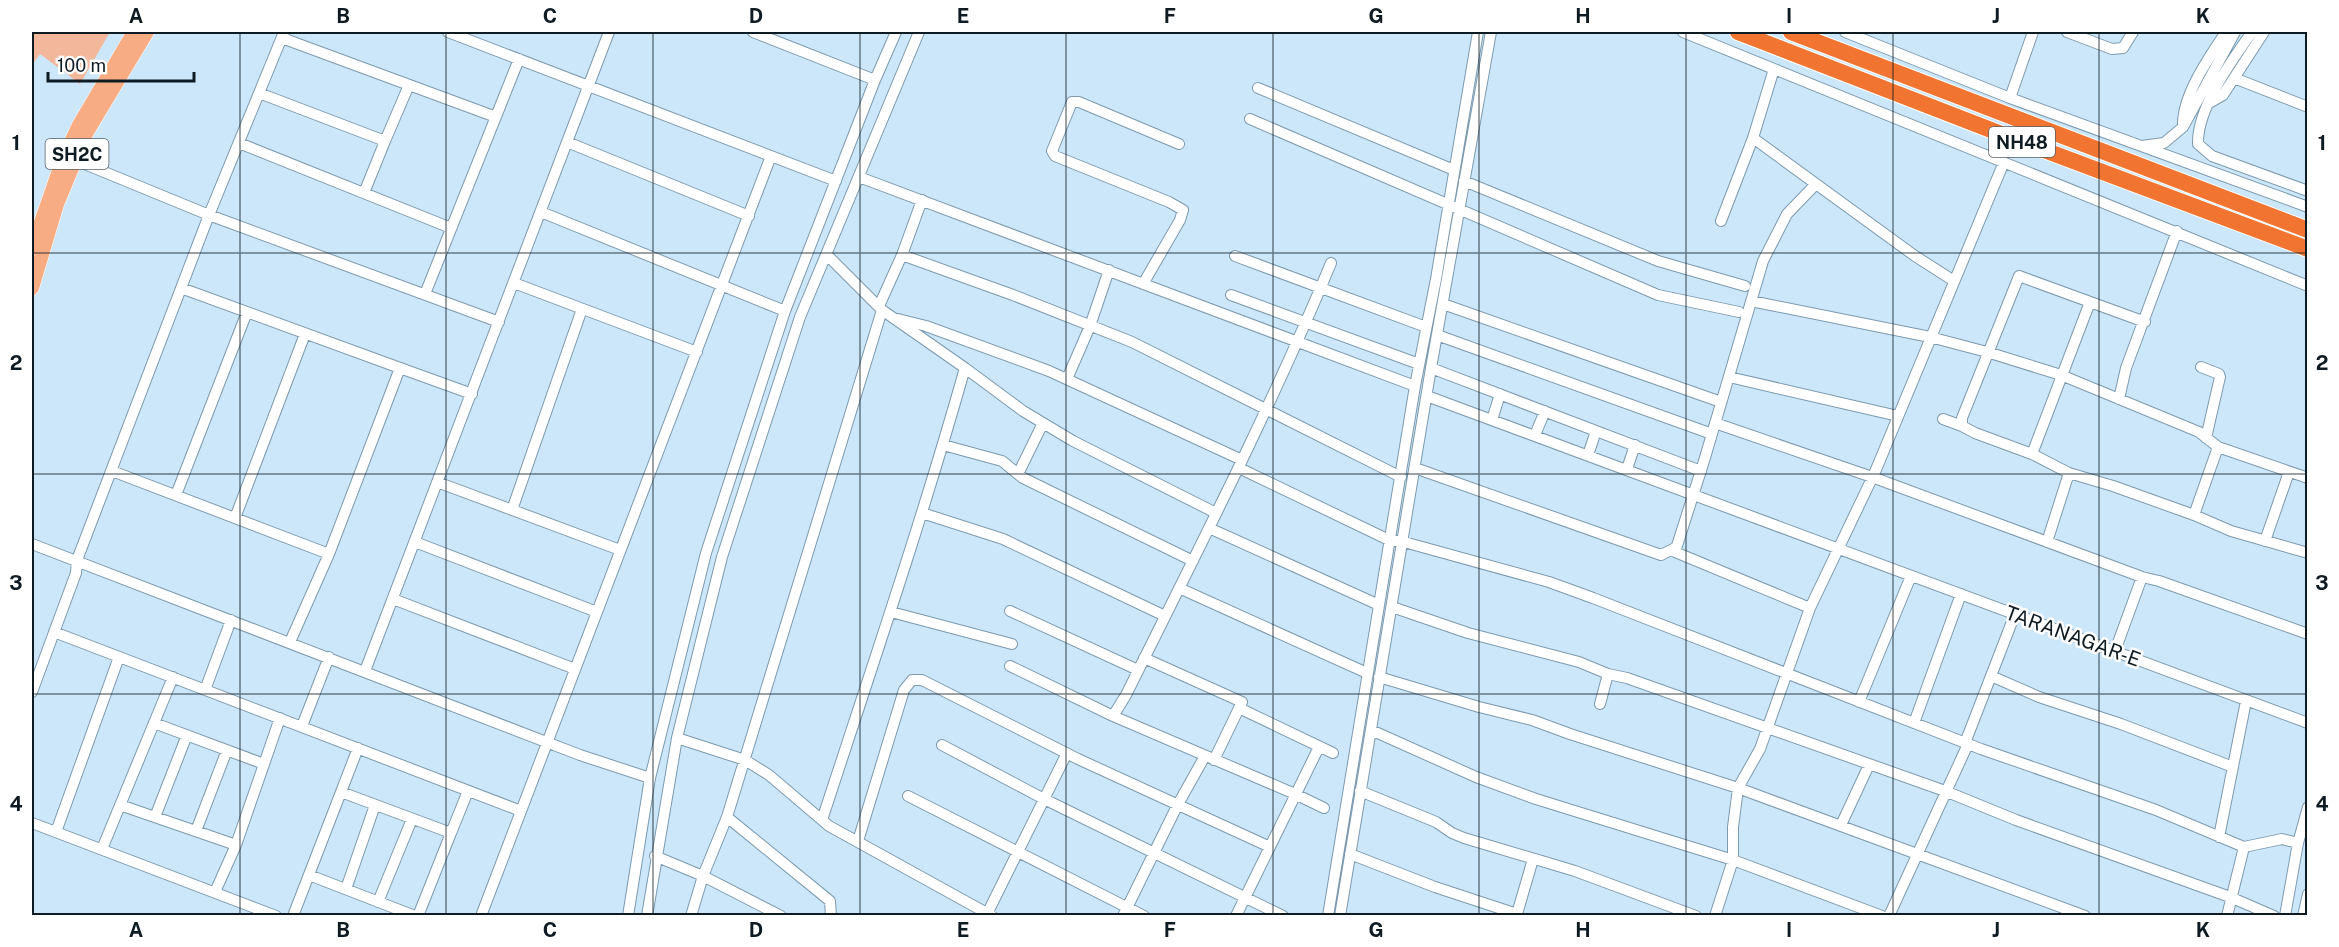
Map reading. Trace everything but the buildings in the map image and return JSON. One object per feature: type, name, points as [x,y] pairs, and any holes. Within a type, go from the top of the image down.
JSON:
[{"type":"highway","name":"NH48","points":[[1738,32],[2307,249]]},
{"type":"highway","name":"NH48","points":[[1791,32],[2307,230]]},
{"type":"main road","name":"SH2C","points":[[32,288],[35,253],[63,159],[79,125],[134,32]]},
{"type":"main road","name":"SH2C","points":[[35,253],[87,132],[147,32]]},
{"type":"street","points":[[448,32],[836,181]]},
{"type":"street","points":[[365,671],[609,32]]},
{"type":"street","points":[[753,32],[875,80]]},
{"type":"street","points":[[628,915],[650,778],[706,553],[785,311],[896,32]]},
{"type":"street","points":[[646,915],[677,738],[722,557],[800,318],[919,32]]},
{"type":"street","points":[[1328,915],[1415,386],[1478,32]]},
{"type":"street","points":[[1340,915],[1379,677],[1404,542],[1431,368],[1491,32]]},
{"type":"street","points":[[1683,32],[2177,231],[2307,286]]},
{"type":"street","points":[[1845,32],[2010,98],[2307,207]]},
{"type":"street","points":[[2010,98],[2033,32]]},
{"type":"street","points":[[2067,32],[2112,49],[2124,48],[2133,32]]},
{"type":"street","points":[[2252,32],[2210,103],[2198,137],[2199,144],[2211,156],[2307,191]]},
{"type":"street","points":[[2210,103],[2223,95],[2264,32]]},
{"type":"street","points":[[2141,146],[2164,142],[2183,127],[2230,34]]},
{"type":"street","points":[[32,692],[76,573],[77,560],[209,215],[283,35],[496,117]]},
{"type":"street","points":[[424,294],[519,59]]},
{"type":"street","points":[[1721,221],[1753,138],[1774,69]]},
{"type":"street","points":[[2234,78],[2307,107]]},
{"type":"street","points":[[364,193],[409,85]]},
{"type":"street","points":[[1258,88],[1454,170]]},
{"type":"street","points":[[259,93],[385,141]]},
{"type":"street","points":[[1143,284],[1180,220],[1183,210],[1169,202],[1054,156],[1052,151],[1072,102],[1079,102],[1179,144]]},
{"type":"street","points":[[1250,118],[1658,295],[1739,312]]},
{"type":"street","points":[[1753,138],[1915,256],[1954,281]]},
{"type":"street","points":[[567,142],[749,216]]},
{"type":"street","points":[[239,144],[451,228]]},
{"type":"street","points":[[481,915],[771,156]]},
{"type":"street","points":[[75,160],[209,215],[499,322]]},
{"type":"street","points":[[1715,915],[1733,860],[1733,827],[1738,788],[1760,750],[1810,608],[1872,477],[2004,162]]},
{"type":"street","points":[[859,177],[1415,386]]},
{"type":"street","points":[[1464,181],[1658,261],[1745,286]]},
{"type":"street","points":[[1810,608],[1674,552],[1714,429],[1763,261],[1787,214],[1816,184]]},
{"type":"street","points":[[691,915],[703,876],[727,818],[881,308],[922,200]]},
{"type":"street","points":[[541,212],[785,311]]},
{"type":"street","points":[[2119,399],[2126,368],[2177,231]]},
{"type":"street","points":[[827,255],[892,318],[1043,423],[1073,441],[1216,513]]},
{"type":"street","points":[[902,255],[1013,295],[1131,342],[1401,477]]},
{"type":"street","points":[[1235,256],[1426,327]]},
{"type":"street","points":[[1113,716],[1266,410],[1331,263]]},
{"type":"street","points":[[1067,379],[1090,326],[1109,270]]},
{"type":"street","points":[[1962,426],[1962,418],[1987,352],[2019,276],[2145,321]]},
{"type":"street","points":[[514,283],[697,352]]},
{"type":"street","points":[[182,288],[472,394]]},
{"type":"street","points":[[1231,295],[1419,364]]},
{"type":"street","points":[[1751,301],[1930,337],[2061,375],[2199,432],[2218,447],[2307,478]]},
{"type":"street","points":[[2032,454],[2090,302]]},
{"type":"street","points":[[1443,304],[1722,402]]},
{"type":"street","points":[[512,510],[582,309]]},
{"type":"street","points":[[176,495],[247,312]]},
{"type":"street","points":[[892,318],[926,326],[1067,379],[1389,540],[1404,542],[1549,582],[1966,743],[2156,810],[2244,847],[2282,839],[2298,843]]},
{"type":"street","points":[[235,518],[305,334]]},
{"type":"street","points":[[1437,335],[1714,429],[1872,477],[2142,577],[2307,634]]},
{"type":"street","points":[[2201,367],[2219,374],[2220,377],[2206,438]]},
{"type":"street","points":[[290,642],[329,554],[400,368]]},
{"type":"street","points":[[822,820],[891,612],[965,368]]},
{"type":"street","points":[[1431,368],[1701,471]]},
{"type":"street","points":[[1729,376],[1898,416]]},
{"type":"street","points":[[1492,420],[1500,394]]},
{"type":"street","name":"TARANAGAR-E","points":[[1427,396],[2307,723]]},
{"type":"street","points":[[1535,435],[1545,411]]},
{"type":"street","points":[[1943,419],[2032,454],[2069,473],[2113,486],[2232,531],[2307,553]]},
{"type":"street","points":[[1018,474],[1043,423]]},
{"type":"street","points":[[1588,455],[1596,431]]},
{"type":"street","points":[[943,445],[1002,461],[1018,474],[1192,561]]},
{"type":"street","points":[[1627,470],[1635,445]]},
{"type":"street","points":[[2194,515],[2218,447]]},
{"type":"street","points":[[1415,468],[1661,555],[1676,548]]},
{"type":"street","points":[[112,471],[329,554]]},
{"type":"street","points":[[2265,541],[2289,472]]},
{"type":"street","points":[[2047,542],[2069,473]]},
{"type":"street","points":[[437,482],[620,550]]},
{"type":"street","points":[[922,513],[1003,539],[1165,616]]},
{"type":"street","points":[[1209,528],[1379,605]]},
{"type":"street","points":[[415,542],[597,612]]},
{"type":"street","points":[[32,544],[547,742],[650,778]]},
{"type":"street","points":[[1859,702],[1911,576]]},
{"type":"street","points":[[2115,651],[2142,577]]},
{"type":"street","points":[[1179,588],[1367,673]]},
{"type":"street","points":[[1914,723],[1961,594]]},
{"type":"street","points":[[393,598],[575,669]]},
{"type":"street","points":[[1392,607],[1468,633],[1572,660],[1608,674],[1627,678],[1945,791],[2016,820],[2274,915]]},
{"type":"street","points":[[1010,611],[1138,670]]},
{"type":"street","points":[[891,612],[1012,644]]},
{"type":"street","points":[[1889,915],[1966,743],[2015,614]]},
{"type":"street","points":[[205,690],[231,620]]},
{"type":"street","points":[[54,632],[521,811]]},
{"type":"street","points":[[56,832],[119,657]]},
{"type":"street","points":[[302,726],[329,657]]},
{"type":"street","points":[[1125,912],[1177,806],[1210,758],[1242,702],[1144,658]]},
{"type":"street","points":[[1010,666],[1113,716],[1324,808]]},
{"type":"street","points":[[1600,704],[1608,674]]},
{"type":"street","points":[[1991,676],[2039,697],[2121,724],[2233,767]]},
{"type":"street","points":[[102,849],[173,677]]},
{"type":"street","points":[[1379,677],[1479,707],[1541,722],[1570,734],[1738,788],[2085,915]]},
{"type":"street","points":[[858,842],[900,700],[912,680],[922,680],[1177,806],[1270,847]]},
{"type":"street","points":[[2219,837],[2246,701]]},
{"type":"street","points":[[1239,708],[1333,753]]},
{"type":"street","points":[[215,892],[236,845],[280,718]]},
{"type":"street","points":[[154,723],[264,764]]},
{"type":"street","points":[[1371,730],[1476,777],[1536,799],[1733,860],[1882,915]]},
{"type":"street","points":[[155,817],[187,735]]},
{"type":"street","points":[[677,738],[745,760],[769,775],[822,820],[989,915],[1067,753]]},
{"type":"street","points":[[942,745],[1044,800],[1283,915]]},
{"type":"street","points":[[1236,915],[1319,747]]},
{"type":"street","points":[[293,915],[358,748]]},
{"type":"street","points":[[196,831],[226,750]]},
{"type":"street","points":[[657,750],[674,755]]},
{"type":"street","points":[[1841,825],[1869,765]]},
{"type":"street","points":[[309,875],[417,915],[468,790]]},
{"type":"street","points":[[1360,791],[1436,822],[1458,836],[1575,871],[1696,915]]},
{"type":"street","points":[[341,792],[451,833]]},
{"type":"street","points":[[908,796],[1125,912],[1144,915]]},
{"type":"street","points":[[120,805],[236,845]]},
{"type":"street","points":[[346,889],[375,805]]},
{"type":"street","points":[[2285,915],[2307,807]]},
{"type":"street","points":[[727,818],[830,901],[831,915]]},
{"type":"street","points":[[378,902],[412,819]]},
{"type":"street","points":[[32,823],[276,915]]},
{"type":"street","points":[[2227,915],[2244,847]]},
{"type":"street","points":[[1350,854],[1435,887],[1517,915],[1533,859]]},
{"type":"street","points":[[656,856],[703,876],[781,915]]},
{"type":"street","points":[[2303,915],[2307,894]]},
{"type":"shaded area","points":[[32,32],[110,32],[80,84],[40,54],[32,65]]}]
